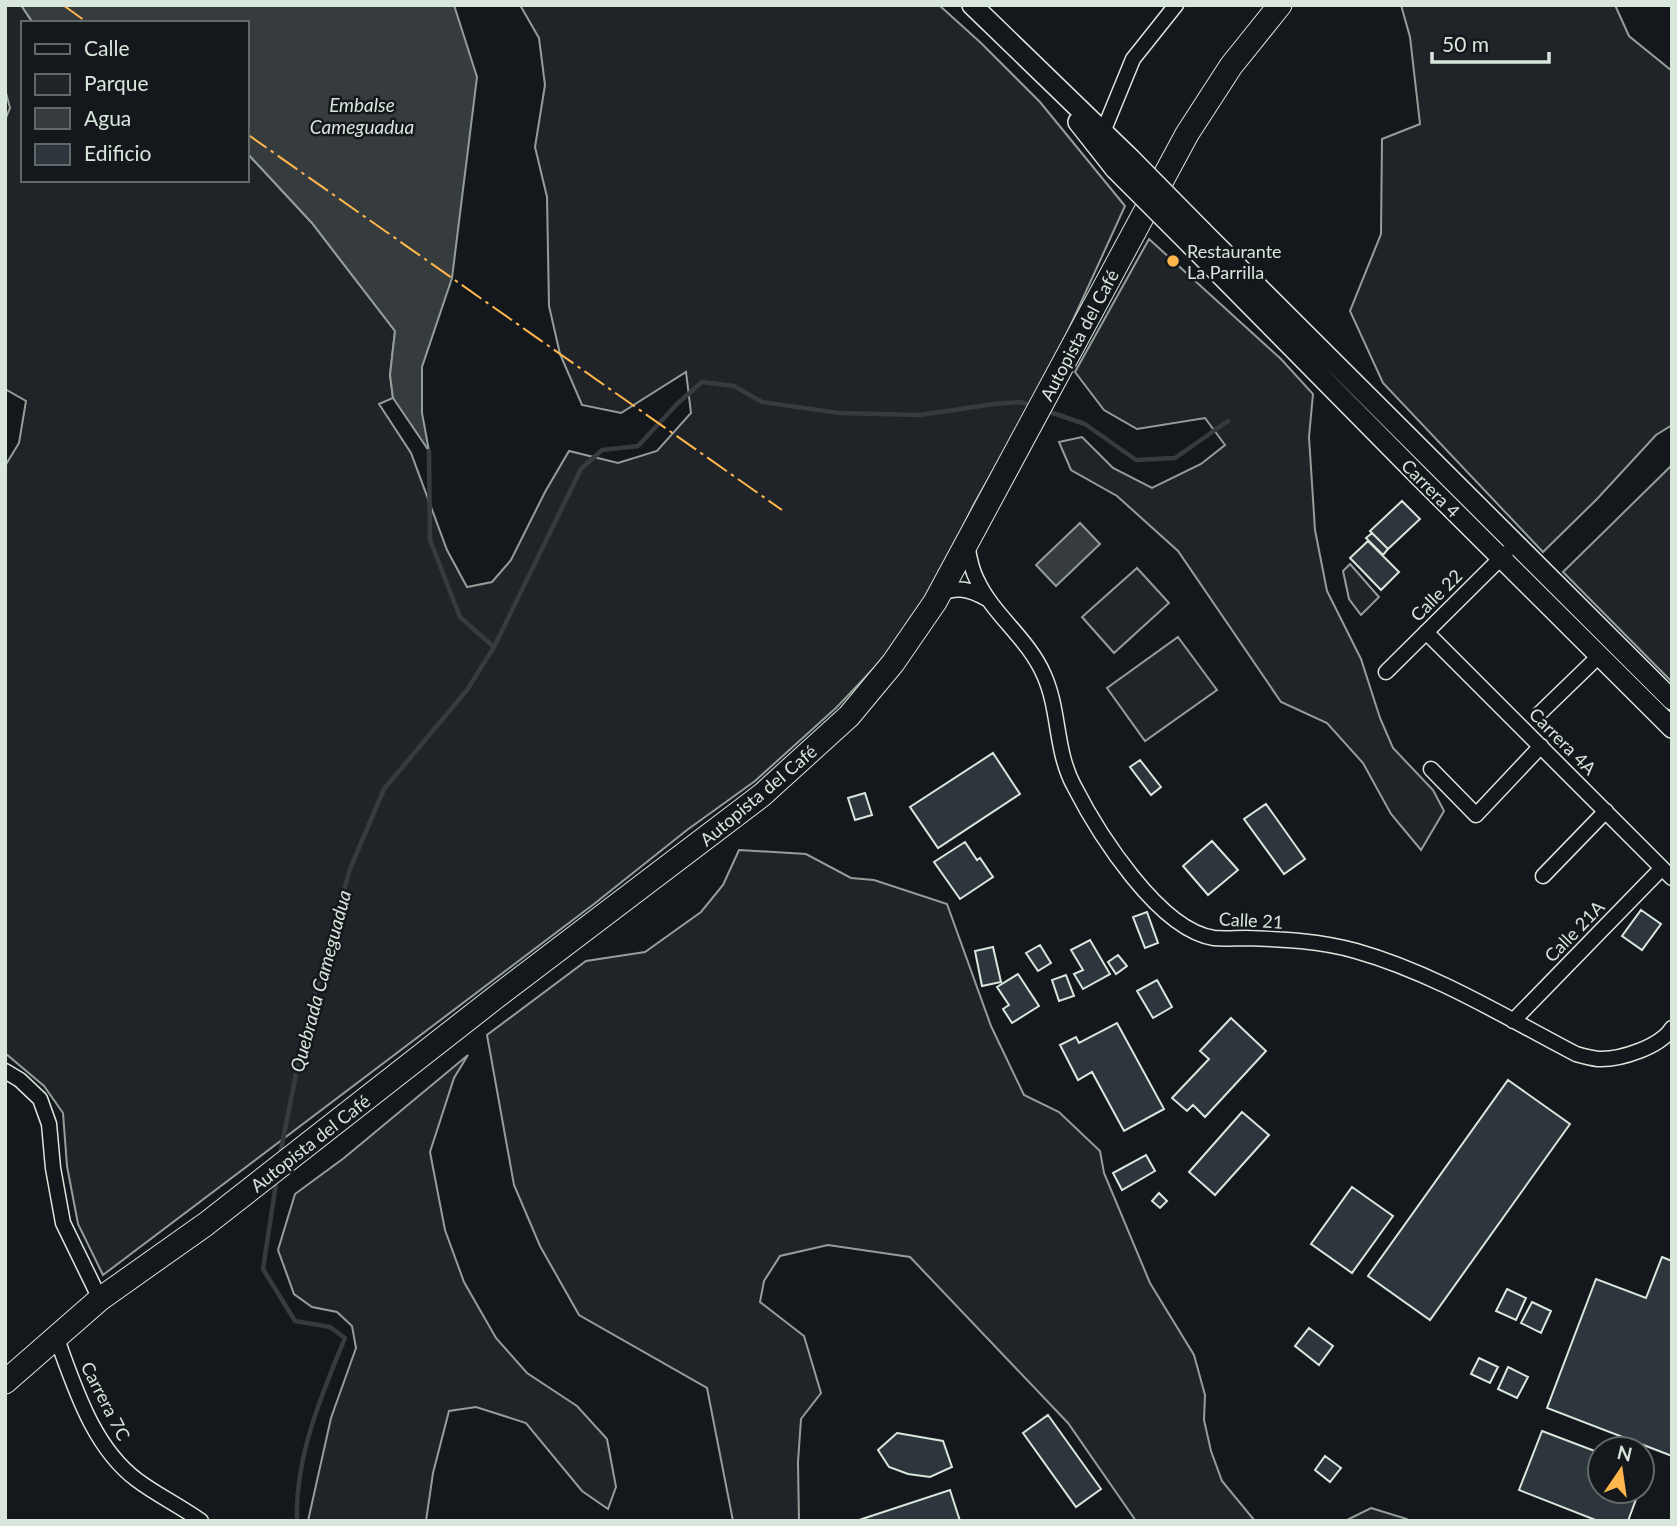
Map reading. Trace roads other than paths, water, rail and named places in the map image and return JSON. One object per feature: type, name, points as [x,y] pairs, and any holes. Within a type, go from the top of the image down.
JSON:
[{"type":"highway","name":"Autopista del Café","points":[[5,1382],[100,1299],[253,1187],[496,997],[729,821],[794,767],[849,716],[873,690],[939,594],[1187,134],[1231,66],[1280,5]]},
{"type":"main road","points":[[972,5],[1102,132],[1122,163]]},
{"type":"main road","points":[[1033,64],[1122,163]]},
{"type":"main road","name":"Carrera 4","points":[[1122,163],[1508,552],[1672,700]]},
{"type":"main road","name":"Carrera 4","points":[[1508,552],[1599,656],[1672,728]]},
{"type":"street","points":[[1102,132],[1133,59],[1176,5]]},
{"type":"street","name":"Calle 21","points":[[967,544],[978,582],[1030,649],[1044,674],[1050,692],[1062,762],[1084,805],[1113,852],[1135,879],[1175,919],[1188,928],[1212,937],[1315,943],[1355,950],[1412,969],[1576,1054],[1599,1059],[1637,1052],[1667,1035],[1672,1028]]},
{"type":"street","name":"Calle 22","points":[[1386,672],[1508,552]]},
{"type":"street","points":[[939,594],[950,589],[970,590],[991,601]]},
{"type":"street","name":"Carrera 4A","points":[[1426,632],[1667,873]]},
{"type":"street","points":[[1539,714],[1599,656]]},
{"type":"street","points":[[1431,769],[1476,815],[1541,746]]},
{"type":"street","points":[[1543,876],[1606,811]]},
{"type":"street","name":"Calle 21A","points":[[1513,1021],[1667,873]]},
{"type":"street","points":[[5,1071],[20,1080],[40,1100],[49,1124],[53,1168],[63,1223],[100,1299]]},
{"type":"street","name":"Carrera 7C","points":[[57,1339],[84,1407],[107,1449],[136,1479],[201,1521]]},
{"type":"water","name":"Embalse Cameguadua","points":[[21,5],[454,5],[477,77],[452,278],[422,367],[422,413],[429,451],[393,398],[390,375],[395,331],[312,223],[248,154],[248,21],[32,21]]},
{"type":"water","points":[[1080,523],[1100,544],[1056,586],[1036,565]]},
{"type":"waterway","points":[[280,1155],[304,1033],[350,869],[384,789],[467,690],[494,647],[581,469],[602,450],[638,446],[678,403],[702,382],[734,386],[762,402],[839,413],[920,415],[994,404],[1021,402],[1032,406]]},
{"type":"waterway","points":[[1047,411],[1085,424],[1136,460],[1175,458],[1228,421]]},
{"type":"waterway","name":"Quebrada Cameguadua","points":[[429,451],[430,540],[460,617],[494,647]]},
{"type":"waterway","name":"Quebrada Cameguadua","points":[[277,1177],[263,1269],[295,1321],[330,1327],[345,1338],[311,1427],[300,1474],[297,1521]]},
{"type":"place","name":"Restaurante La Parrilla","points":[[1173,261]]}]
